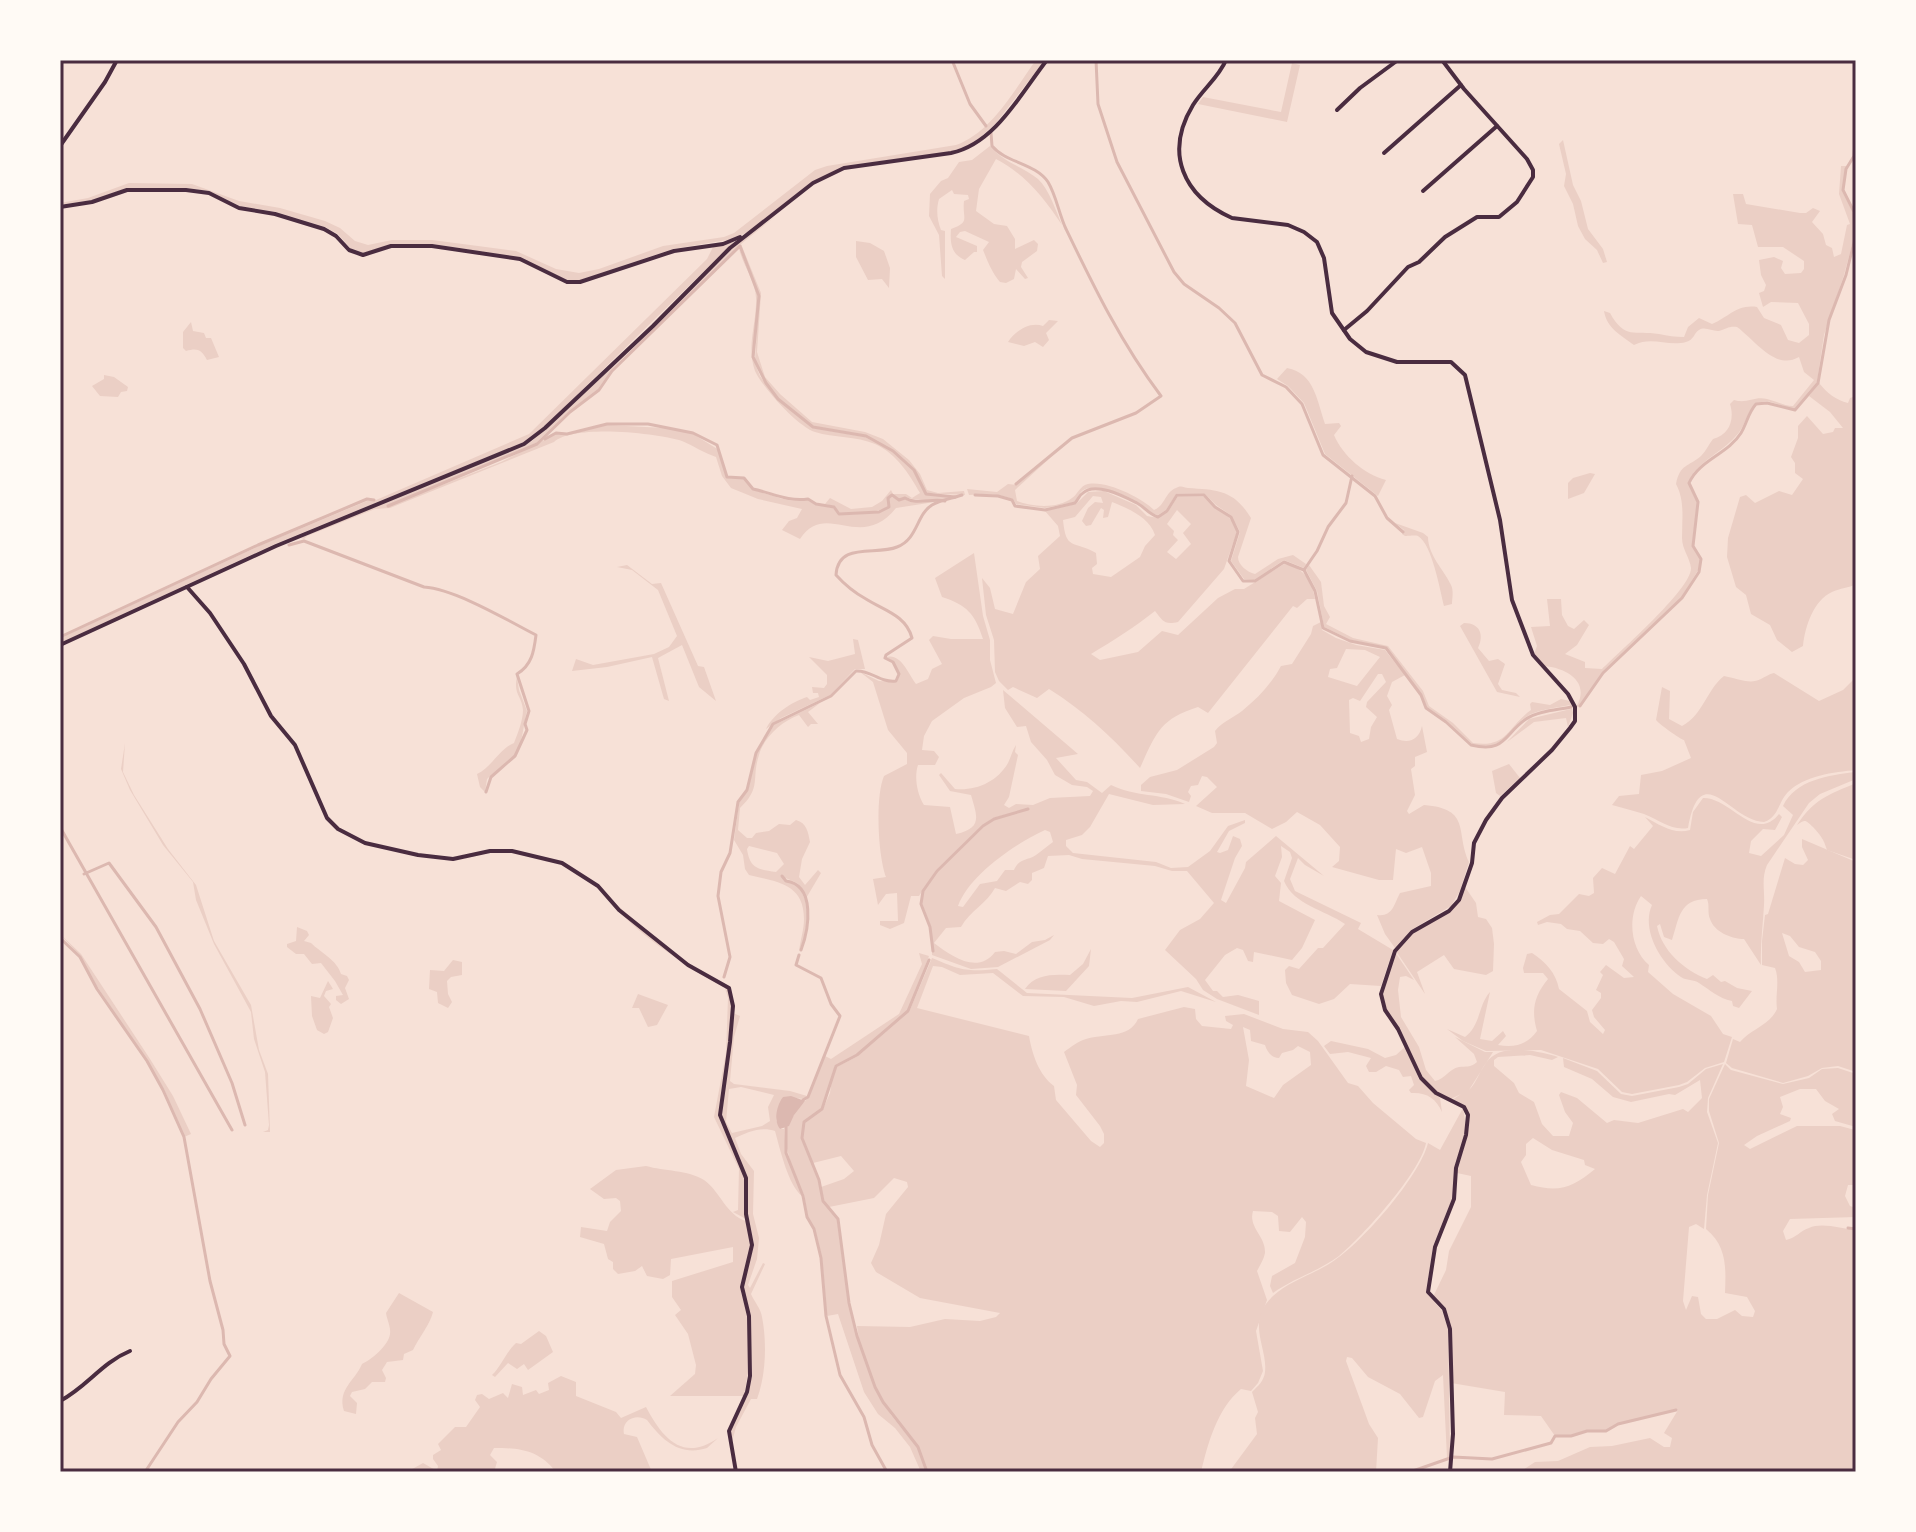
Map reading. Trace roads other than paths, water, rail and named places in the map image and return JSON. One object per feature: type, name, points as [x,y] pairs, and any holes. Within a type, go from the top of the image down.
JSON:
[{"type":"street","points":[[60,146],[117,60]]},
{"type":"street","points":[[60,645],[289,540],[531,440],[653,326],[730,248],[813,183],[844,168],[951,153],[975,144],[997,124],[1047,60]]},
{"type":"street","points":[[1226,60],[1194,103],[1183,124],[1178,147],[1183,173],[1194,190],[1223,214],[1232,218],[1288,225],[1317,242],[1324,258],[1332,313],[1366,352],[1387,361],[1451,362],[1465,375],[1500,520],[1512,600],[1533,655],[1568,694],[1575,707],[1575,721],[1570,728],[1552,750],[1502,798],[1486,820],[1474,843],[1472,863],[1459,900],[1449,911],[1412,932],[1395,951],[1381,994],[1385,1010],[1398,1029],[1421,1078],[1436,1093],[1464,1107],[1468,1115],[1466,1135],[1456,1168],[1454,1199],[1435,1247],[1428,1292],[1444,1309],[1450,1329],[1453,1434],[1450,1472]]},
{"type":"street","points":[[1337,110],[1360,88],[1398,60]]},
{"type":"street","points":[[1344,330],[1367,311],[1408,267],[1419,262],[1445,237],[1477,217],[1499,217],[1524,195],[1533,177],[1527,159],[1442,60]]},
{"type":"street","points":[[1384,153],[1461,85]]},
{"type":"street","points":[[1423,191],[1497,126]]},
{"type":"street","points":[[60,207],[92,202],[127,190],[209,193],[239,208],[275,214],[324,229],[349,250],[363,255],[391,246],[432,246],[520,259],[567,282],[590,279],[674,251],[723,244],[749,233]]},
{"type":"street","points":[[187,587],[232,646],[271,716],[295,745],[327,818],[338,829],[365,843],[418,855],[453,859],[490,851],[512,851],[562,863],[598,886],[619,910],[688,965],[729,988],[733,1006],[720,1115],[746,1178],[746,1214],[752,1245],[742,1287],[749,1316],[750,1376],[747,1392],[729,1431],[736,1472]]},
{"type":"street","points":[[60,1401],[82,1388],[112,1359],[130,1351]]},
{"type":"waterway","points":[[952,60],[970,104],[986,126]]},
{"type":"waterway","points":[[1096,60],[1098,104],[1117,162],[1174,272],[1184,284],[1235,323],[1262,375],[1286,387],[1302,404],[1323,455],[1375,496],[1387,518],[1403,532]]},
{"type":"waterway","points":[[1580,706],[1603,673],[1682,598],[1699,572],[1701,559],[1693,546],[1698,502],[1689,483],[1694,475],[1735,440],[1756,404],[1767,403],[1795,410],[1818,383],[1829,320],[1846,275],[1855,238],[1854,212],[1843,190],[1846,169],[1854,156],[1856,128]]},
{"type":"waterway","points":[[991,133],[992,146],[998,152],[1036,171],[1048,182],[1066,229],[1098,293],[1133,356],[1161,396],[1136,413],[1072,438],[1016,484]]},
{"type":"waterway","points":[[388,506],[537,444],[570,412],[599,390],[612,371],[740,246],[759,296],[753,357],[778,399],[813,427],[866,436],[893,451],[914,470],[926,494],[955,497]]},
{"type":"waterway","points":[[545,439],[556,433],[567,434],[607,424],[648,424],[693,433],[717,445],[727,477],[744,478],[753,489],[780,497],[808,499],[816,504],[834,507],[839,514],[879,512],[889,507],[888,498],[892,495],[899,500],[945,501]]},
{"type":"waterway","points":[[1304,570],[1328,527],[1346,503],[1352,476]]},
{"type":"waterway","points":[[975,495],[998,496],[1012,500],[1015,506],[1045,510],[1075,503],[1088,490],[1102,489],[1132,500],[1158,517],[1167,511],[1177,495],[1204,495],[1231,517],[1238,532],[1229,561],[1243,581],[1255,581],[1284,562],[1304,570],[1315,591],[1323,628],[1350,641],[1386,648],[1421,695],[1426,708],[1471,745],[1498,745],[1531,716],[1571,707]]},
{"type":"waterway","points":[[724,977],[730,957],[718,896],[721,872],[730,853],[738,802],[747,790],[756,753],[773,724],[831,696],[856,671],[896,681],[899,674],[893,662],[885,658],[886,655],[912,638],[899,618],[839,579],[836,575],[838,564],[851,554],[897,547],[913,533],[927,509],[962,495]]},
{"type":"waterway","points":[[60,637],[258,545],[367,499],[374,500]]},
{"type":"waterway","points":[[289,545],[304,541],[424,587],[450,593],[536,635],[529,662],[517,674],[529,711],[525,724],[527,730],[515,756],[491,777],[486,792]]},
{"type":"waterway","points":[[933,951],[930,927],[921,904],[923,891],[937,871],[983,826],[994,819],[1028,809]]},
{"type":"waterway","points":[[60,827],[232,1130]]},
{"type":"waterway","points":[[84,874],[109,863],[156,927],[200,1009],[232,1083],[245,1125]]},
{"type":"waterway","points":[[782,876],[796,884],[806,899],[808,920],[801,950]]},
{"type":"waterway","points":[[60,938],[80,957],[97,989],[147,1061],[184,1137],[210,1281],[224,1344],[230,1356],[197,1402],[178,1422],[145,1472]]},
{"type":"waterway","points":[[799,955],[796,965],[821,978],[831,1004],[840,1016],[808,1097],[803,1100]]},
{"type":"waterway","points":[[927,1472],[918,1447],[875,1387],[849,1303],[838,1219],[823,1201],[819,1180],[802,1138],[804,1122],[822,1109],[836,1066],[857,1055],[908,1011],[929,960]]},
{"type":"waterway","points":[[786,1125],[786,1153],[803,1196],[821,1258],[826,1316],[840,1375],[864,1417],[872,1445],[887,1472]]},
{"type":"waterway","points":[[1848,1228],[1856,1229]]},
{"type":"waterway","points":[[1410,1472],[1453,1457],[1492,1459],[1551,1443],[1555,1436],[1606,1431],[1618,1424],[1676,1410]]}]
